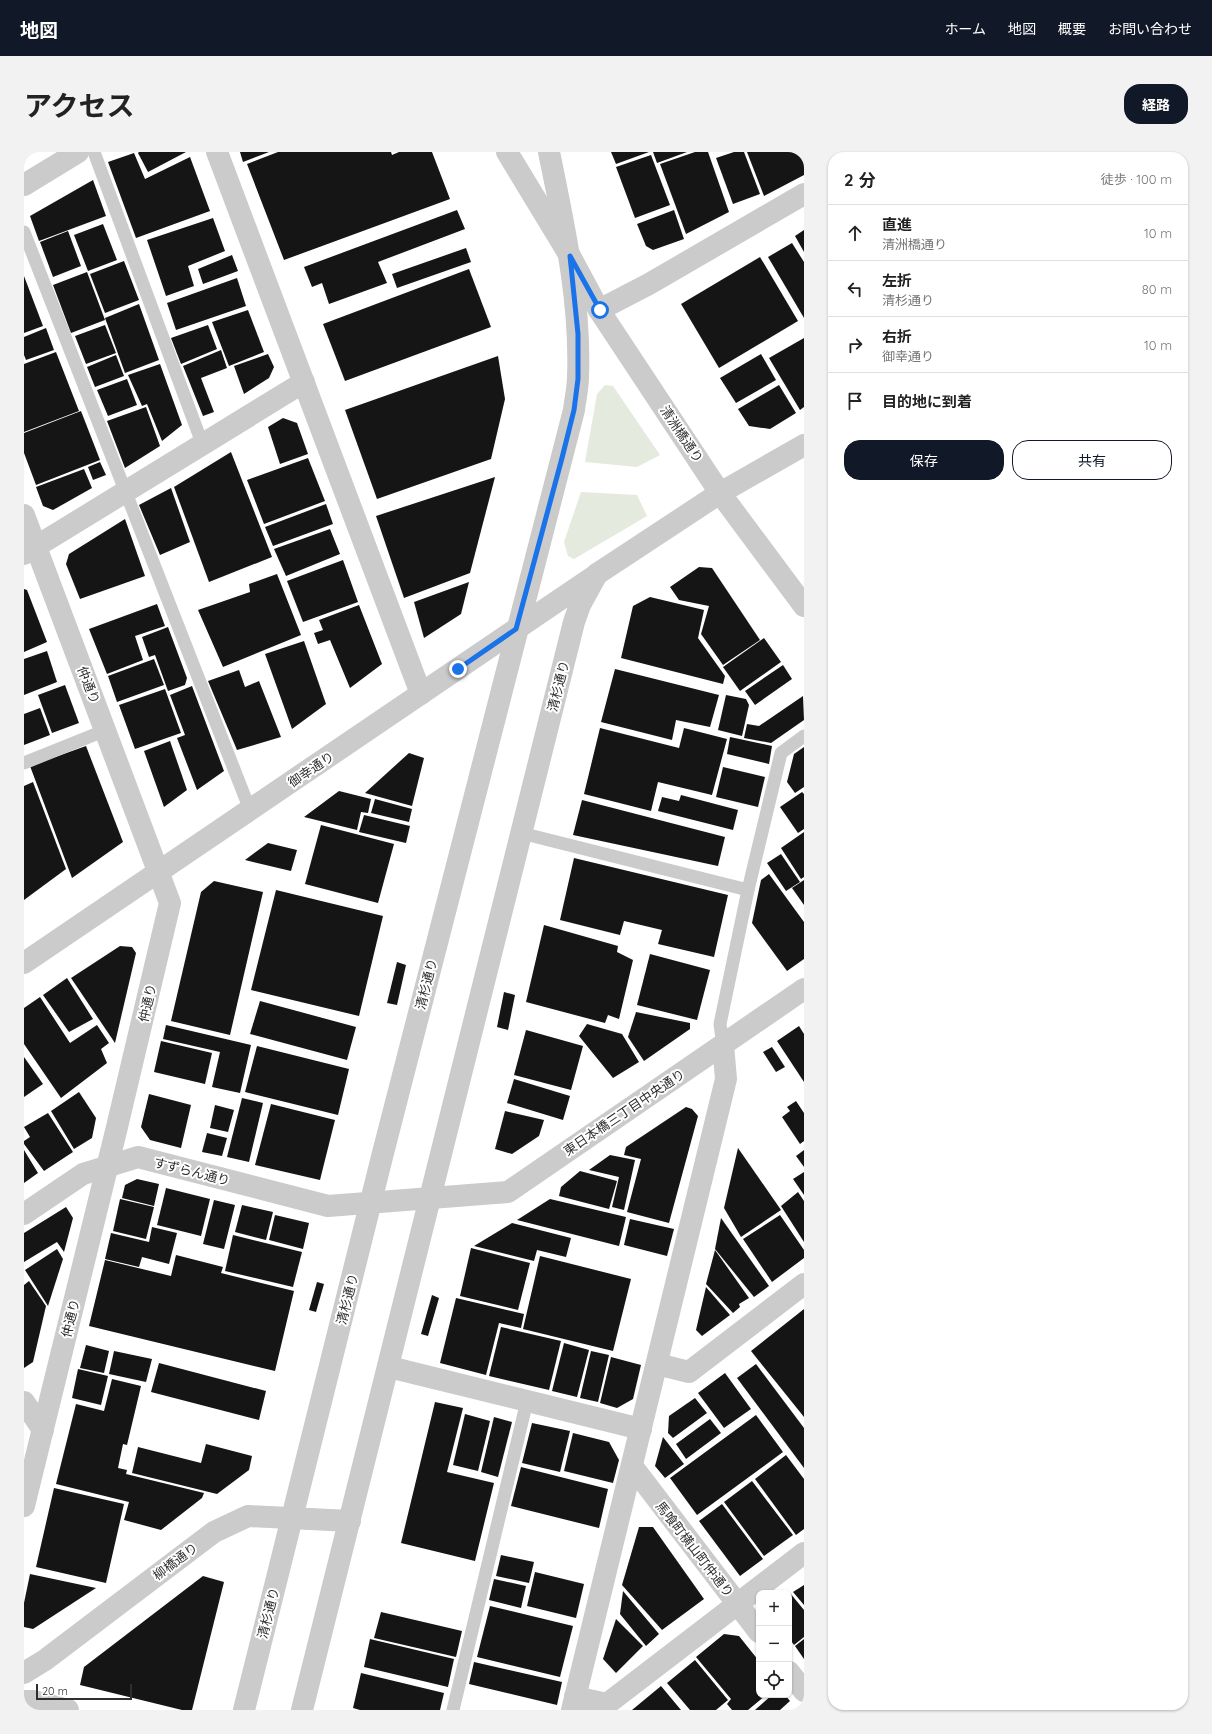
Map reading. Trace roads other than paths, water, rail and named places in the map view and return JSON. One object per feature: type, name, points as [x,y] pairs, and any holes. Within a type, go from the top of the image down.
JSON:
[{"type":"street","points":[[24,185],[78,152]]},
{"type":"street","points":[[217,152],[421,694]]},
{"type":"street","name":"清洲橋通り","points":[[507,152],[570,256],[600,310],[720,493],[804,606]]},
{"type":"street","name":"清洲橋通り","points":[[550,152],[570,256]]},
{"type":"street","points":[[600,310],[649,284],[804,194]]},
{"type":"street","name":"清杉通り","points":[[244,1710],[516,629],[574,410],[577,385],[578,334],[570,256]]},
{"type":"street","points":[[30,551],[304,382]]},
{"type":"street","name":"御幸通り","points":[[24,963],[597,574],[720,493],[804,445]]},
{"type":"street","name":"仲通り","points":[[24,516],[30,551],[106,730],[170,903],[108,1166],[24,1506]]},
{"type":"street","name":"清杉通り","points":[[302,1710],[389,1367],[574,622],[580,605],[597,574]]},
{"type":"street","name":"東日本橋三丁目中央通り","points":[[371,1203],[508,1192],[804,989]]},
{"type":"street","points":[[723,1045],[726,1079],[574,1704],[607,1704],[804,1553]]},
{"type":"street","name":"すずらん通り","points":[[24,1214],[83,1174],[138,1157],[328,1206],[371,1203]]},
{"type":"street","points":[[656,1364],[689,1372],[804,1284]]},
{"type":"street","points":[[389,1367],[641,1429]]},
{"type":"street","points":[[24,1402],[43,1430]]},
{"type":"street","name":"馬喰町横山町仲通り","points":[[632,1466],[756,1628]]},
{"type":"street","name":"柳橋通り","points":[[24,1673],[45,1660],[214,1532],[248,1516],[350,1521]]},
{"type":"street","points":[[792,1676],[804,1692]]},
{"type":"street","points":[[24,1701],[33,1701],[68,1710]]},
{"type":"lane","points":[[94,152],[202,444]]},
{"type":"lane","points":[[24,232],[250,810]]},
{"type":"lane","points":[[24,763],[106,730]]},
{"type":"lane","points":[[723,1045],[720,1024],[748,890],[781,753],[804,736]]},
{"type":"lane","points":[[521,833],[748,890]]},
{"type":"lane","points":[[453,1710],[527,1401]]}]
